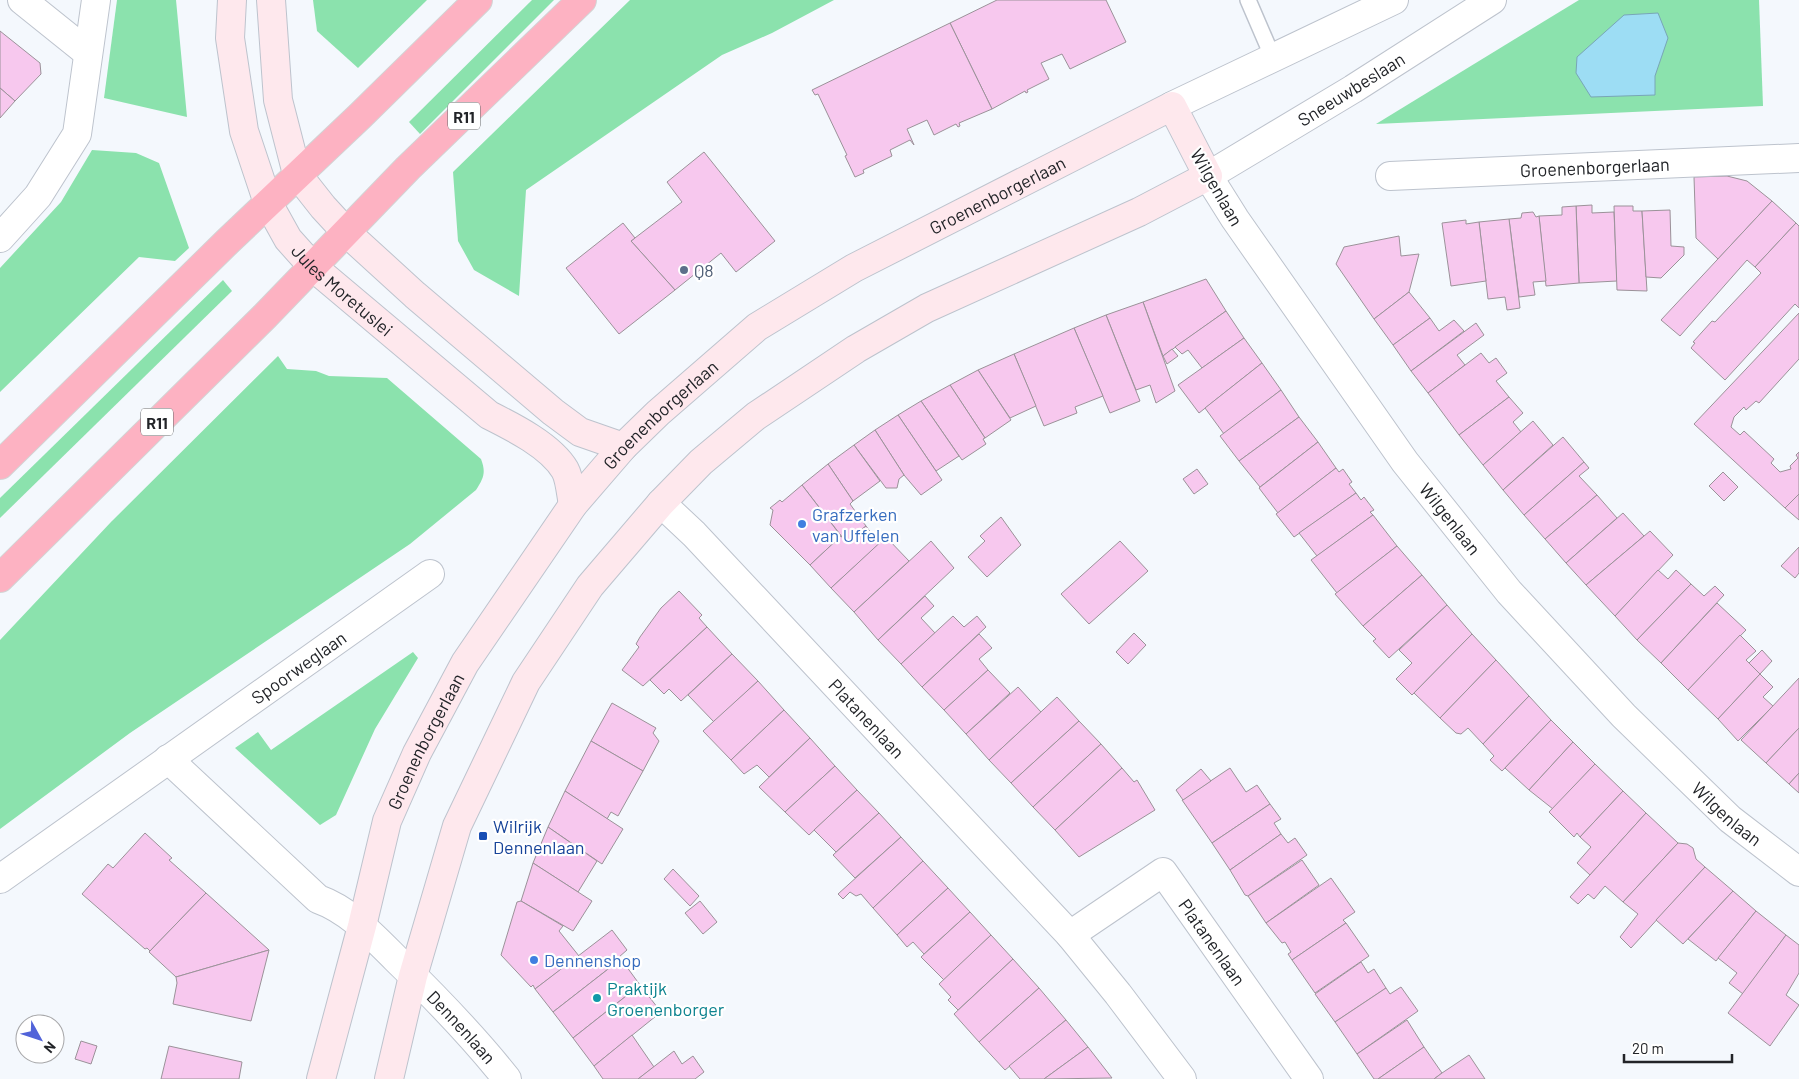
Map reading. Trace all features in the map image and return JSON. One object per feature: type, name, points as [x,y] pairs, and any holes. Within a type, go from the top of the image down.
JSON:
[{"type":"highway","points":[[0,465],[478,0]]},
{"type":"highway","name":"R11","points":[[0,578],[346,232],[582,0]]},
{"type":"street","points":[[22,0],[88,53]]},
{"type":"street","points":[[0,238],[38,196],[76,134],[96,0]]},
{"type":"street","name":"Jules Moretuslei","points":[[232,0],[230,38],[239,108],[244,131],[268,203],[288,239],[313,267],[489,415],[521,431],[556,459],[566,471],[573,505]]},
{"type":"street","points":[[271,0],[278,100],[297,174],[346,232],[415,295],[553,412],[580,432],[623,447]]},
{"type":"street","points":[[1172,106],[1394,0]]},
{"type":"street","name":"Sneeuwbeslaan","points":[[1208,176],[1353,89],[1492,0]]},
{"type":"street","name":"Wilgenlaan","points":[[1172,106],[1208,176],[1246,235],[1405,462],[1509,592],[1624,716],[1723,812],[1799,872]]},
{"type":"street","name":"Groenenborgerlaan","points":[[321,1079],[362,926],[387,821],[417,753],[465,663],[573,505],[623,447],[758,327],[854,268],[1172,106]]},
{"type":"street","name":"Groenenborgerlaan","points":[[1390,176],[1799,158]]},
{"type":"street","points":[[389,1079],[413,976],[457,826],[526,682],[590,586],[661,503],[701,462],[756,416],[856,349],[927,308],[1139,212],[1208,176]]},
{"type":"street","name":"Platanenlaan","points":[[661,503],[694,534],[1070,936],[1118,994],[1182,1079]]},
{"type":"street","name":"Spoorweglaan","points":[[0,879],[430,574]]},
{"type":"street","points":[[168,759],[318,899],[330,903],[362,926],[413,976]]},
{"type":"street","name":"Platanenlaan","points":[[1070,936],[1163,872],[1309,1079]]},
{"type":"street","name":"Dennenlaan","points":[[413,976],[454,1017],[507,1079]]},
{"type":"lane","points":[[1248,0],[1273,58]]},
{"type":"green space","points":[[117,0],[176,0],[187,117],[104,98]]},
{"type":"green space","points":[[313,0],[427,0],[358,68],[317,31]]},
{"type":"green space","points":[[532,0],[554,0],[420,134],[409,122]]},
{"type":"green space","points":[[630,0],[834,0],[772,33],[722,55],[526,190],[519,296],[474,270],[458,241],[453,172]]},
{"type":"green space","points":[[1579,0],[1759,0],[1763,106],[1376,124]]},
{"type":"green space","points":[[92,150],[136,153],[159,163],[189,248],[175,261],[139,257],[0,392],[0,268],[61,202]]},
{"type":"green space","points":[[223,280],[232,291],[0,518],[0,498]]},
{"type":"green space","points":[[278,356],[287,369],[316,371],[329,376],[387,378],[481,459],[484,471],[479,486],[410,544],[130,733],[0,829],[0,640],[111,522]]},
{"type":"green space","points":[[413,652],[418,658],[375,729],[336,815],[320,825],[235,748],[258,732],[271,750]]},
{"type":"water","points":[[1658,13],[1668,38],[1655,76],[1655,95],[1591,97],[1576,73],[1577,57],[1624,15]]},
{"type":"building","points":[[997,0],[1106,0],[1126,42],[1070,69],[1062,54],[1041,63],[1049,79],[1027,90],[1028,92],[1026,93],[1025,91],[992,109],[950,23]]},
{"type":"building","points":[[950,23],[992,109],[959,123],[960,126],[958,127],[956,124],[934,135],[927,120],[907,129],[914,145],[910,140],[890,150],[892,156],[863,170],[864,173],[855,177],[845,156],[847,155],[818,94],[815,95],[812,90]]},
{"type":"building","points":[[0,31],[40,63],[41,74],[15,101],[0,88]]},
{"type":"building","points":[[0,88],[15,101],[0,118]]},
{"type":"building","points":[[704,152],[775,241],[736,272],[721,253],[675,290],[631,241],[682,202],[667,182]]},
{"type":"building","points":[[1727,176],[1747,181],[1772,201],[1718,259],[1696,238],[1694,177]]},
{"type":"building","points":[[1772,201],[1796,223],[1755,267],[1747,260],[1680,336],[1661,320]]},
{"type":"building","points":[[1592,205],[1592,213],[1614,212],[1617,281],[1579,283],[1576,206]]},
{"type":"building","points":[[1576,206],[1579,283],[1546,286],[1539,216],[1562,215],[1562,207]]},
{"type":"building","points":[[1614,206],[1633,206],[1633,211],[1642,211],[1647,291],[1617,290]]},
{"type":"building","points":[[1670,210],[1671,246],[1684,247],[1684,255],[1661,278],[1646,277],[1642,211]]},
{"type":"building","points":[[1533,212],[1536,217],[1539,216],[1546,281],[1533,282],[1535,295],[1519,297],[1509,219],[1521,218],[1522,213]]},
{"type":"building","points":[[1509,219],[1520,308],[1507,310],[1505,297],[1488,299],[1479,222]]},
{"type":"building","points":[[1466,220],[1466,224],[1479,222],[1486,281],[1451,286],[1442,223]]},
{"type":"building","points":[[623,223],[635,238],[631,241],[675,290],[619,334],[566,268]]},
{"type":"building","points":[[1796,223],[1799,226],[1799,308],[1795,304],[1725,380],[1691,348],[1695,343],[1693,342],[1712,321],[1715,322],[1761,273],[1755,267]]},
{"type":"building","points":[[1399,236],[1401,256],[1419,254],[1409,292],[1374,319],[1336,264],[1344,247]]},
{"type":"building","points":[[1206,279],[1226,311],[1163,356],[1143,302]]},
{"type":"building","points":[[1409,292],[1430,318],[1393,345],[1374,319]]},
{"type":"building","points":[[1143,302],[1175,391],[1156,403],[1150,385],[1136,390],[1106,315]]},
{"type":"building","points":[[1226,311],[1244,338],[1202,368],[1188,350],[1182,354],[1175,347]]},
{"type":"building","points":[[1799,313],[1799,359],[1759,403],[1756,401],[1746,410],[1744,407],[1734,417],[1731,427],[1740,435],[1744,431],[1774,459],[1771,463],[1780,472],[1791,469],[1790,466],[1798,458],[1796,455],[1799,452],[1799,494],[1785,508],[1694,424]]},
{"type":"building","points":[[1106,315],[1140,401],[1110,413],[1074,328]]},
{"type":"building","points":[[1430,318],[1439,331],[1454,320],[1464,331],[1411,371],[1393,345]]},
{"type":"building","points":[[1476,323],[1484,335],[1457,355],[1465,365],[1428,393],[1411,371]]},
{"type":"building","points":[[1074,328],[1103,396],[1075,407],[1077,413],[1044,426],[1014,354]]},
{"type":"building","points":[[1244,338],[1262,363],[1199,413],[1178,385]]},
{"type":"building","points":[[1172,349],[1178,356],[1167,364],[1163,356]]},
{"type":"building","points":[[1481,353],[1489,363],[1496,358],[1507,373],[1496,381],[1509,397],[1459,435],[1428,393]]},
{"type":"building","points":[[1014,354],[1036,406],[1010,418],[978,370]]},
{"type":"building","points":[[1262,363],[1281,390],[1224,434],[1205,408]]},
{"type":"building","points":[[978,370],[1011,420],[985,438],[950,385]]},
{"type":"building","points":[[950,385],[985,438],[983,439],[986,444],[962,460],[921,401]]},
{"type":"building","points":[[1281,390],[1299,417],[1239,461],[1220,436]]},
{"type":"building","points":[[1509,397],[1523,413],[1513,422],[1521,432],[1483,465],[1459,435]]},
{"type":"building","points":[[921,401],[959,456],[936,471],[898,415]]},
{"type":"building","points":[[898,415],[942,480],[921,495],[904,475],[875,430]]},
{"type":"building","points":[[1299,417],[1318,442],[1260,487],[1239,461]]},
{"type":"building","points":[[1533,421],[1553,445],[1503,490],[1483,465]]},
{"type":"building","points":[[875,430],[904,475],[899,479],[897,488],[886,488],[854,445]]},
{"type":"building","points":[[1563,437],[1584,462],[1524,515],[1503,490]]},
{"type":"building","points":[[1318,442],[1336,468],[1278,513],[1259,488]]},
{"type":"building","points":[[854,445],[880,481],[853,501],[828,464]]},
{"type":"building","points":[[1584,462],[1589,468],[1579,476],[1597,495],[1545,539],[1524,515]]},
{"type":"building","points":[[828,464],[853,501],[850,504],[866,526],[846,542],[802,485]]},
{"type":"building","points":[[1336,468],[1339,472],[1343,469],[1352,482],[1349,484],[1356,493],[1294,537],[1276,514]]},
{"type":"building","points":[[1197,469],[1208,484],[1194,494],[1183,479]]},
{"type":"building","points":[[1723,472],[1738,487],[1724,501],[1709,486]]},
{"type":"building","name":"Grafzerken van Uffelen","points":[[802,485],[841,536],[810,565],[770,525],[773,510],[770,508],[780,500],[782,502]]},
{"type":"building","points":[[1356,493],[1361,500],[1364,497],[1374,510],[1370,512],[1373,515],[1317,556],[1299,533]]},
{"type":"building","points":[[1799,494],[1799,520],[1785,508]]},
{"type":"building","points":[[1597,495],[1617,518],[1566,563],[1545,539]]},
{"type":"building","points":[[1623,513],[1644,536],[1586,585],[1566,563]]},
{"type":"building","points":[[1373,515],[1397,546],[1337,593],[1311,560]]},
{"type":"building","points":[[1001,517],[1021,545],[987,577],[968,557],[985,541],[980,536]]},
{"type":"building","points":[[866,526],[879,544],[831,588],[810,565],[841,536],[846,542]]},
{"type":"building","points":[[1650,531],[1673,555],[1615,616],[1586,585]]},
{"type":"building","points":[[886,537],[909,561],[854,612],[831,588]]},
{"type":"building","points":[[931,541],[954,568],[878,640],[854,612]]},
{"type":"building","points":[[1120,541],[1148,571],[1089,624],[1061,594]]},
{"type":"building","points":[[1397,546],[1422,575],[1363,626],[1335,594]]},
{"type":"building","points":[[1799,547],[1799,573],[1795,578],[1781,566]]},
{"type":"building","points":[[1658,570],[1668,579],[1676,570],[1691,584],[1637,640],[1615,616]]},
{"type":"building","points":[[1422,575],[1447,605],[1389,658],[1373,641],[1376,639],[1363,626]]},
{"type":"building","points":[[1691,584],[1704,596],[1715,586],[1724,595],[1661,663],[1637,640]]},
{"type":"building","points":[[679,591],[702,615],[699,618],[707,627],[643,686],[622,670],[639,647],[636,644],[640,637],[661,608]]},
{"type":"building","points":[[925,596],[934,606],[921,618],[935,633],[901,664],[878,640]]},
{"type":"building","points":[[1717,603],[1746,630],[1688,690],[1661,663]]},
{"type":"building","points":[[1447,605],[1472,634],[1412,695],[1396,679],[1412,663],[1399,650]]},
{"type":"building","points":[[953,616],[964,627],[977,616],[986,627],[922,687],[901,664]]},
{"type":"building","points":[[707,627],[732,654],[681,701],[669,689],[664,694],[650,680]]},
{"type":"building","points":[[1134,633],[1146,645],[1128,664],[1116,652]]},
{"type":"building","points":[[979,634],[992,648],[979,659],[988,670],[944,710],[922,687]]},
{"type":"building","points":[[1472,634],[1496,660],[1440,718],[1414,693]]},
{"type":"building","points":[[1740,635],[1756,651],[1746,660],[1760,674],[1718,719],[1688,690]]},
{"type":"building","points":[[1762,650],[1772,661],[1760,674],[1749,663]]},
{"type":"building","points":[[732,654],[758,681],[714,722],[688,695]]},
{"type":"building","points":[[1496,660],[1529,696],[1483,744],[1468,728],[1461,734],[1456,733],[1440,718]]},
{"type":"building","points":[[988,670],[1010,693],[966,734],[944,710]]},
{"type":"building","points":[[1760,674],[1773,687],[1763,697],[1773,706],[1738,741],[1718,719]]},
{"type":"building","points":[[1799,678],[1799,728],[1766,763],[1741,740]]},
{"type":"building","points":[[758,681],[784,710],[731,760],[703,731]]},
{"type":"building","points":[[1018,687],[1041,712],[989,760],[966,734]]},
{"type":"building","points":[[1529,696],[1551,720],[1502,771],[1490,760],[1494,756],[1483,744]]},
{"type":"building","points":[[1057,697],[1079,721],[1011,783],[989,760]]},
{"type":"building","points":[[612,703],[656,728],[653,733],[659,741],[643,771],[591,741]]},
{"type":"building","points":[[784,710],[810,738],[769,777],[757,765],[744,774],[731,760]]},
{"type":"building","points":[[1551,720],[1573,742],[1529,790],[1505,768]]},
{"type":"building","points":[[1079,721],[1101,744],[1033,807],[1011,783]]},
{"type":"building","points":[[1799,728],[1799,773],[1789,784],[1766,763]]},
{"type":"building","points":[[810,738],[835,766],[785,812],[759,787]]},
{"type":"building","points":[[591,741],[643,771],[618,816],[611,812],[607,819],[565,791]]},
{"type":"building","points":[[1573,742],[1595,764],[1553,809],[1529,790]]},
{"type":"building","points":[[1101,744],[1122,768],[1055,830],[1033,807]]},
{"type":"building","points":[[1595,764],[1623,791],[1580,837],[1577,833],[1574,837],[1549,812]]},
{"type":"building","points":[[835,766],[857,790],[809,835],[785,812]]},
{"type":"building","points":[[1122,768],[1134,782],[1137,780],[1155,810],[1079,857],[1055,830]]},
{"type":"building","points":[[1230,768],[1246,792],[1257,785],[1270,804],[1212,843],[1182,800]]},
{"type":"building","points":[[1201,769],[1211,781],[1183,800],[1176,790]]},
{"type":"building","points":[[1799,773],[1799,793],[1789,784]]},
{"type":"building","points":[[857,790],[879,813],[836,852],[814,830]]},
{"type":"building","points":[[565,791],[623,829],[602,864],[548,827]]},
{"type":"building","points":[[1623,791],[1646,813],[1590,875],[1577,863],[1591,847],[1580,837]]},
{"type":"building","points":[[1270,804],[1281,819],[1274,823],[1281,834],[1230,870],[1212,843]]},
{"type":"building","points":[[879,813],[901,837],[855,878],[833,855]]},
{"type":"building","points":[[1646,813],[1678,843],[1623,902],[1605,886],[1594,899],[1588,894],[1578,904],[1570,897]]},
{"type":"building","points":[[548,827],[597,861],[578,892],[533,863]]},
{"type":"building","points":[[145,833],[172,858],[169,860],[206,893],[150,951],[147,948],[145,949],[82,894],[108,864],[113,868]]},
{"type":"building","points":[[1281,834],[1288,843],[1295,838],[1307,855],[1248,896],[1245,895],[1230,870]]},
{"type":"building","points":[[901,837],[923,861],[873,908],[861,894],[856,896],[850,892],[843,899],[838,894]]},
{"type":"building","points":[[1678,843],[1687,844],[1693,848],[1696,859],[1705,867],[1631,948],[1620,937],[1638,914],[1623,902]]},
{"type":"building","points":[[1302,860],[1319,885],[1266,923],[1248,896]]},
{"type":"building","points":[[923,861],[948,888],[897,935],[873,908]]},
{"type":"building","points":[[533,863],[592,901],[573,931],[521,901]]},
{"type":"building","points":[[1705,867],[1733,891],[1683,944],[1656,920]]},
{"type":"building","points":[[673,869],[699,896],[690,906],[664,879]]},
{"type":"building","points":[[1331,878],[1355,912],[1343,920],[1346,923],[1292,960],[1288,954],[1291,952],[1285,942],[1282,943],[1266,923]]},
{"type":"building","points":[[948,888],[970,912],[924,954],[913,942],[907,947],[897,935]]},
{"type":"building","points":[[1733,891],[1756,911],[1716,961],[1688,939]]},
{"type":"building","points":[[206,893],[269,950],[176,977],[149,952]]},
{"type":"building","points":[[521,901],[563,926],[559,931],[579,956],[535,989],[501,955],[517,902]]},
{"type":"building","points":[[700,901],[717,922],[703,934],[685,913]]},
{"type":"building","points":[[1756,911],[1786,935],[1743,994],[1729,983],[1737,973],[1718,958]]},
{"type":"building","points":[[970,912],[991,935],[944,980],[921,957]]},
{"type":"building","points":[[1346,923],[1369,956],[1315,993],[1292,960]]},
{"type":"building","points":[[612,930],[627,950],[619,957],[621,959],[553,1012],[535,989]]},
{"type":"building","points":[[991,935],[1013,959],[958,1010],[948,1000],[951,997],[939,984]]},
{"type":"building","points":[[1786,935],[1799,945],[1799,973],[1786,995],[1799,1005],[1770,1046],[1728,1013]]},
{"type":"building","points":[[269,950],[251,1021],[173,1004],[177,983],[176,977]]},
{"type":"building","name":"Praktijk Groenenborger","points":[[621,959],[640,985],[573,1038],[553,1012]]},
{"type":"building","points":[[1013,959],[1039,988],[979,1042],[954,1014]]},
{"type":"building","points":[[1361,962],[1368,973],[1374,969],[1386,988],[1335,1022],[1315,994]]},
{"type":"building","points":[[640,985],[661,1012],[594,1066],[573,1038]]},
{"type":"building","points":[[1401,987],[1418,1011],[1357,1054],[1335,1022],[1386,988],[1390,994]]},
{"type":"building","points":[[1039,988],[1066,1020],[1005,1070],[979,1042]]},
{"type":"building","points":[[1066,1020],[1088,1047],[1044,1079],[1020,1079],[1009,1066]]},
{"type":"building","points":[[1407,1020],[1424,1047],[1378,1079],[1374,1079],[1357,1054]]},
{"type":"building","points":[[632,1035],[654,1067],[638,1079],[603,1079],[594,1066]]},
{"type":"building","points":[[81,1041],[97,1046],[91,1064],[75,1059]]},
{"type":"building","points":[[169,1046],[242,1062],[239,1079],[161,1079]]},
{"type":"building","points":[[1088,1047],[1112,1078],[1044,1079]]},
{"type":"building","points":[[1424,1047],[1442,1073],[1434,1079],[1378,1079]]},
{"type":"building","points":[[674,1051],[682,1064],[693,1056],[704,1072],[695,1079],[638,1079]]},
{"type":"building","points":[[1469,1055],[1485,1079],[1434,1079],[1442,1073]]},
{"type":"place","name":"Q8","points":[[684,270]]},
{"type":"place","name":"Grafzerken van Uffelen","points":[[802,524]]},
{"type":"place","name":"Wilrijk Dennenlaan","points":[[483,836]]},
{"type":"place","name":"Dennenshop","points":[[534,960]]},
{"type":"place","name":"Praktijk Groenenborger","points":[[597,998]]}]
